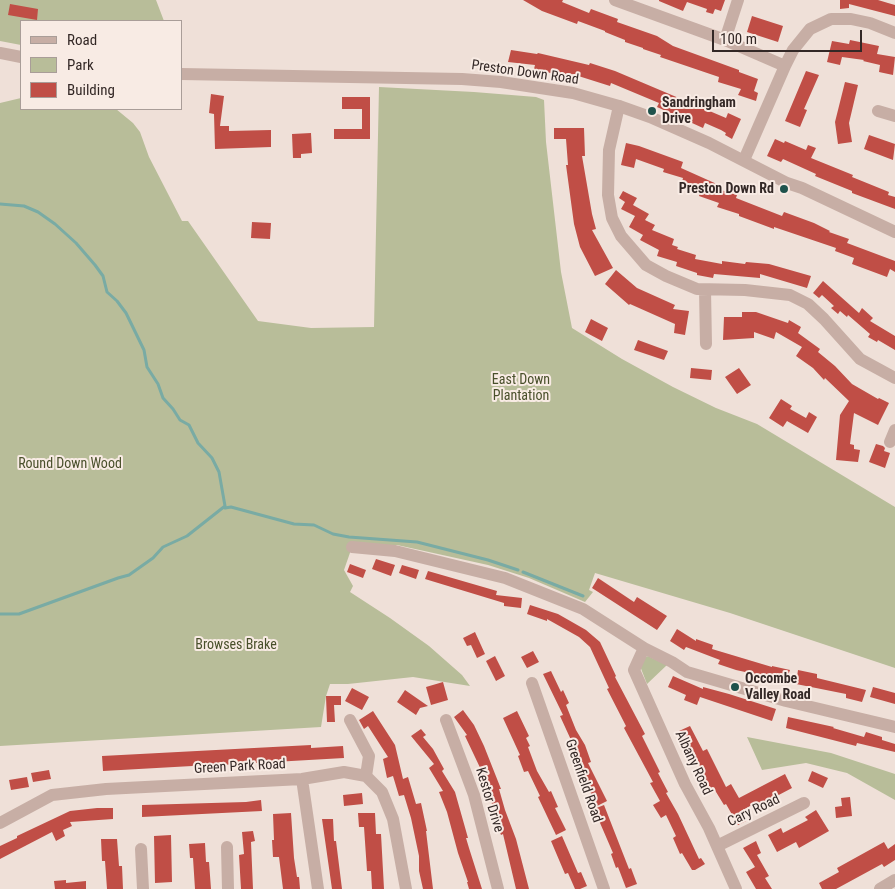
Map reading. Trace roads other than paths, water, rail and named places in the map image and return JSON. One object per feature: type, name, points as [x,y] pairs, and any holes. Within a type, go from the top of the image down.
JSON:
[{"type":"street","points":[[615,0],[725,40],[785,66]]},
{"type":"street","points":[[725,40],[738,0]]},
{"type":"street","points":[[744,160],[793,50],[810,29],[831,19],[851,19],[870,23],[895,33]]},
{"type":"street","points":[[0,53],[20,57]]},
{"type":"street","name":"Preston Down Road","points":[[182,74],[380,77],[481,81],[573,93],[650,117],[895,232]]},
{"type":"street","points":[[619,106],[608,150],[608,195],[612,218],[621,236],[646,264],[686,286],[705,290],[746,290],[790,294],[808,304],[860,359],[895,378]]},
{"type":"street","points":[[878,111],[895,116]]},
{"type":"street","points":[[705,290],[706,344]]},
{"type":"street","points":[[890,442],[895,430]]},
{"type":"street","points":[[352,548],[405,553],[505,578],[583,609],[644,648],[687,672],[786,701],[895,727]]},
{"type":"street","name":"Albany Road","points":[[644,648],[634,670],[685,784],[717,846],[736,889]]},
{"type":"street","name":"Greenfield Road","points":[[532,683],[604,889]]},
{"type":"street","points":[[350,720],[369,756],[366,776],[382,792],[394,819],[406,889]]},
{"type":"street","name":"Kestor Drive","points":[[446,720],[474,795],[498,889]]},
{"type":"street","name":"Green Park Road","points":[[0,824],[52,795],[113,788],[302,779],[344,772],[366,776]]},
{"type":"street","points":[[302,779],[318,889]]},
{"type":"street","name":"Cary Road","points":[[717,846],[804,803]]},
{"type":"street","points":[[227,847],[228,889]]},
{"type":"street","points":[[141,848],[143,889]]},
{"type":"street","points":[[880,889],[895,880]]},
{"type":"waterway","points":[[0,204],[24,206],[38,212],[76,243],[95,265],[103,276],[107,292],[126,313],[144,350],[147,367],[158,384],[163,398],[180,420],[189,425],[198,443],[212,458],[219,472],[225,506]]},
{"type":"waterway","points":[[0,614],[19,614],[129,575],[153,558],[163,547],[187,536],[225,506],[225,508],[231,507],[294,524],[314,525],[333,534],[417,542],[488,560],[518,570]]},
{"type":"waterway","points":[[523,572],[583,596]]},
{"type":"place","name":"Sandringham Drive","points":[[652,111]]},
{"type":"place","name":"Preston Down Rd","points":[[784,189]]},
{"type":"place","name":"Occombe Valley Road","points":[[735,687]]},
{"type":"park label","name":"East Down Plantation","points":[[521,388]]},
{"type":"park label","name":"Round Down Wood","points":[[70,464]]},
{"type":"park label","name":"Browses Brake","points":[[236,645]]}]
